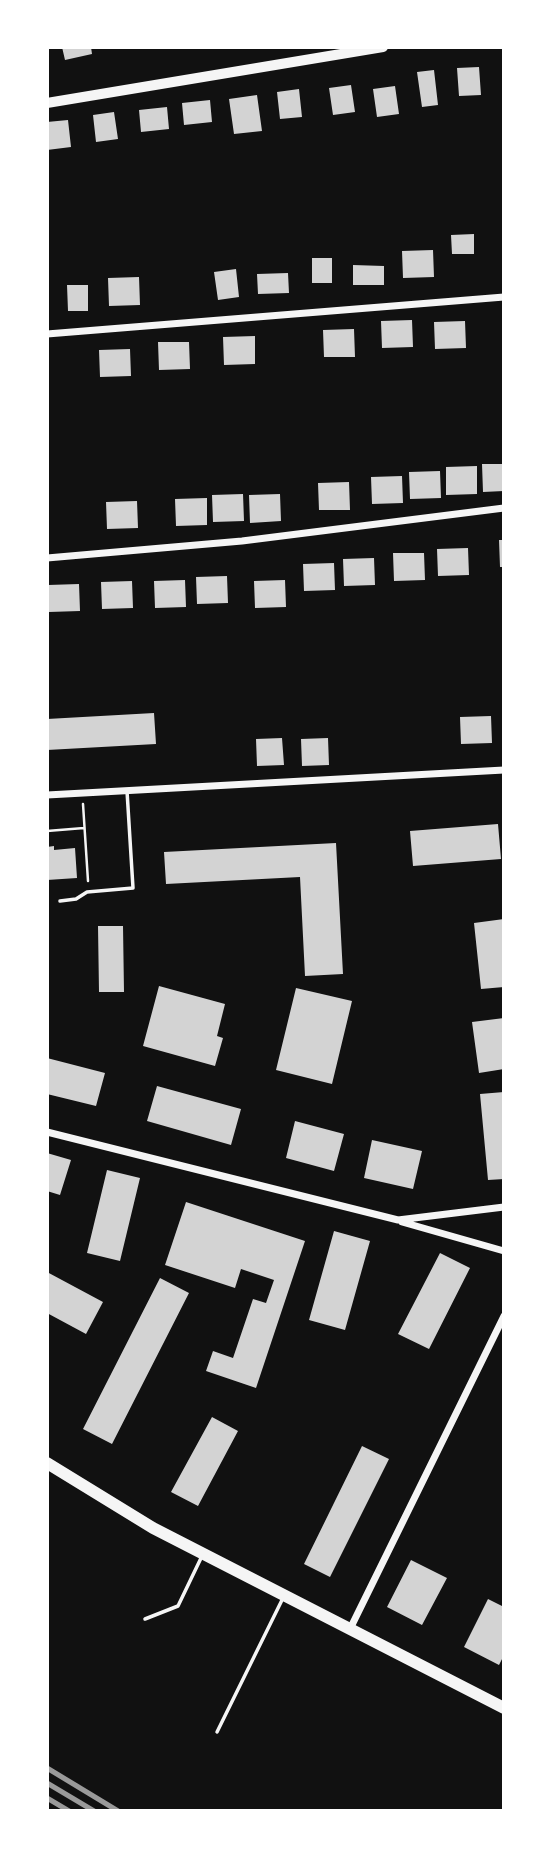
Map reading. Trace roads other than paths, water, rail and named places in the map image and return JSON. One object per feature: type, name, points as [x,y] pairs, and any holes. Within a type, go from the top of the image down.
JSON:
[{"type":"main road","points":[[47,1463],[90,1492],[203,1554],[504,1708]]},
{"type":"street","points":[[47,103],[383,47]]},
{"type":"street","points":[[47,334],[504,297]]},
{"type":"street","points":[[47,558],[242,541],[504,508]]},
{"type":"street","points":[[47,795],[504,770]]},
{"type":"street","points":[[47,1132],[398,1220],[504,1251]]},
{"type":"street","points":[[398,1220],[504,1207]]},
{"type":"street","points":[[350,1630],[504,1316]]},
{"type":"lane","points":[[60,901],[76,900],[87,892],[133,888],[127,791]]},
{"type":"lane","points":[[145,1619],[178,1606],[203,1554]]},
{"type":"lane","points":[[217,1732],[284,1596]]},
{"type":"railway","points":[[47,1768],[118,1811]]},
{"type":"railway","points":[[47,1783],[94,1811]]},
{"type":"railway","points":[[47,1798],[69,1811]]}]
